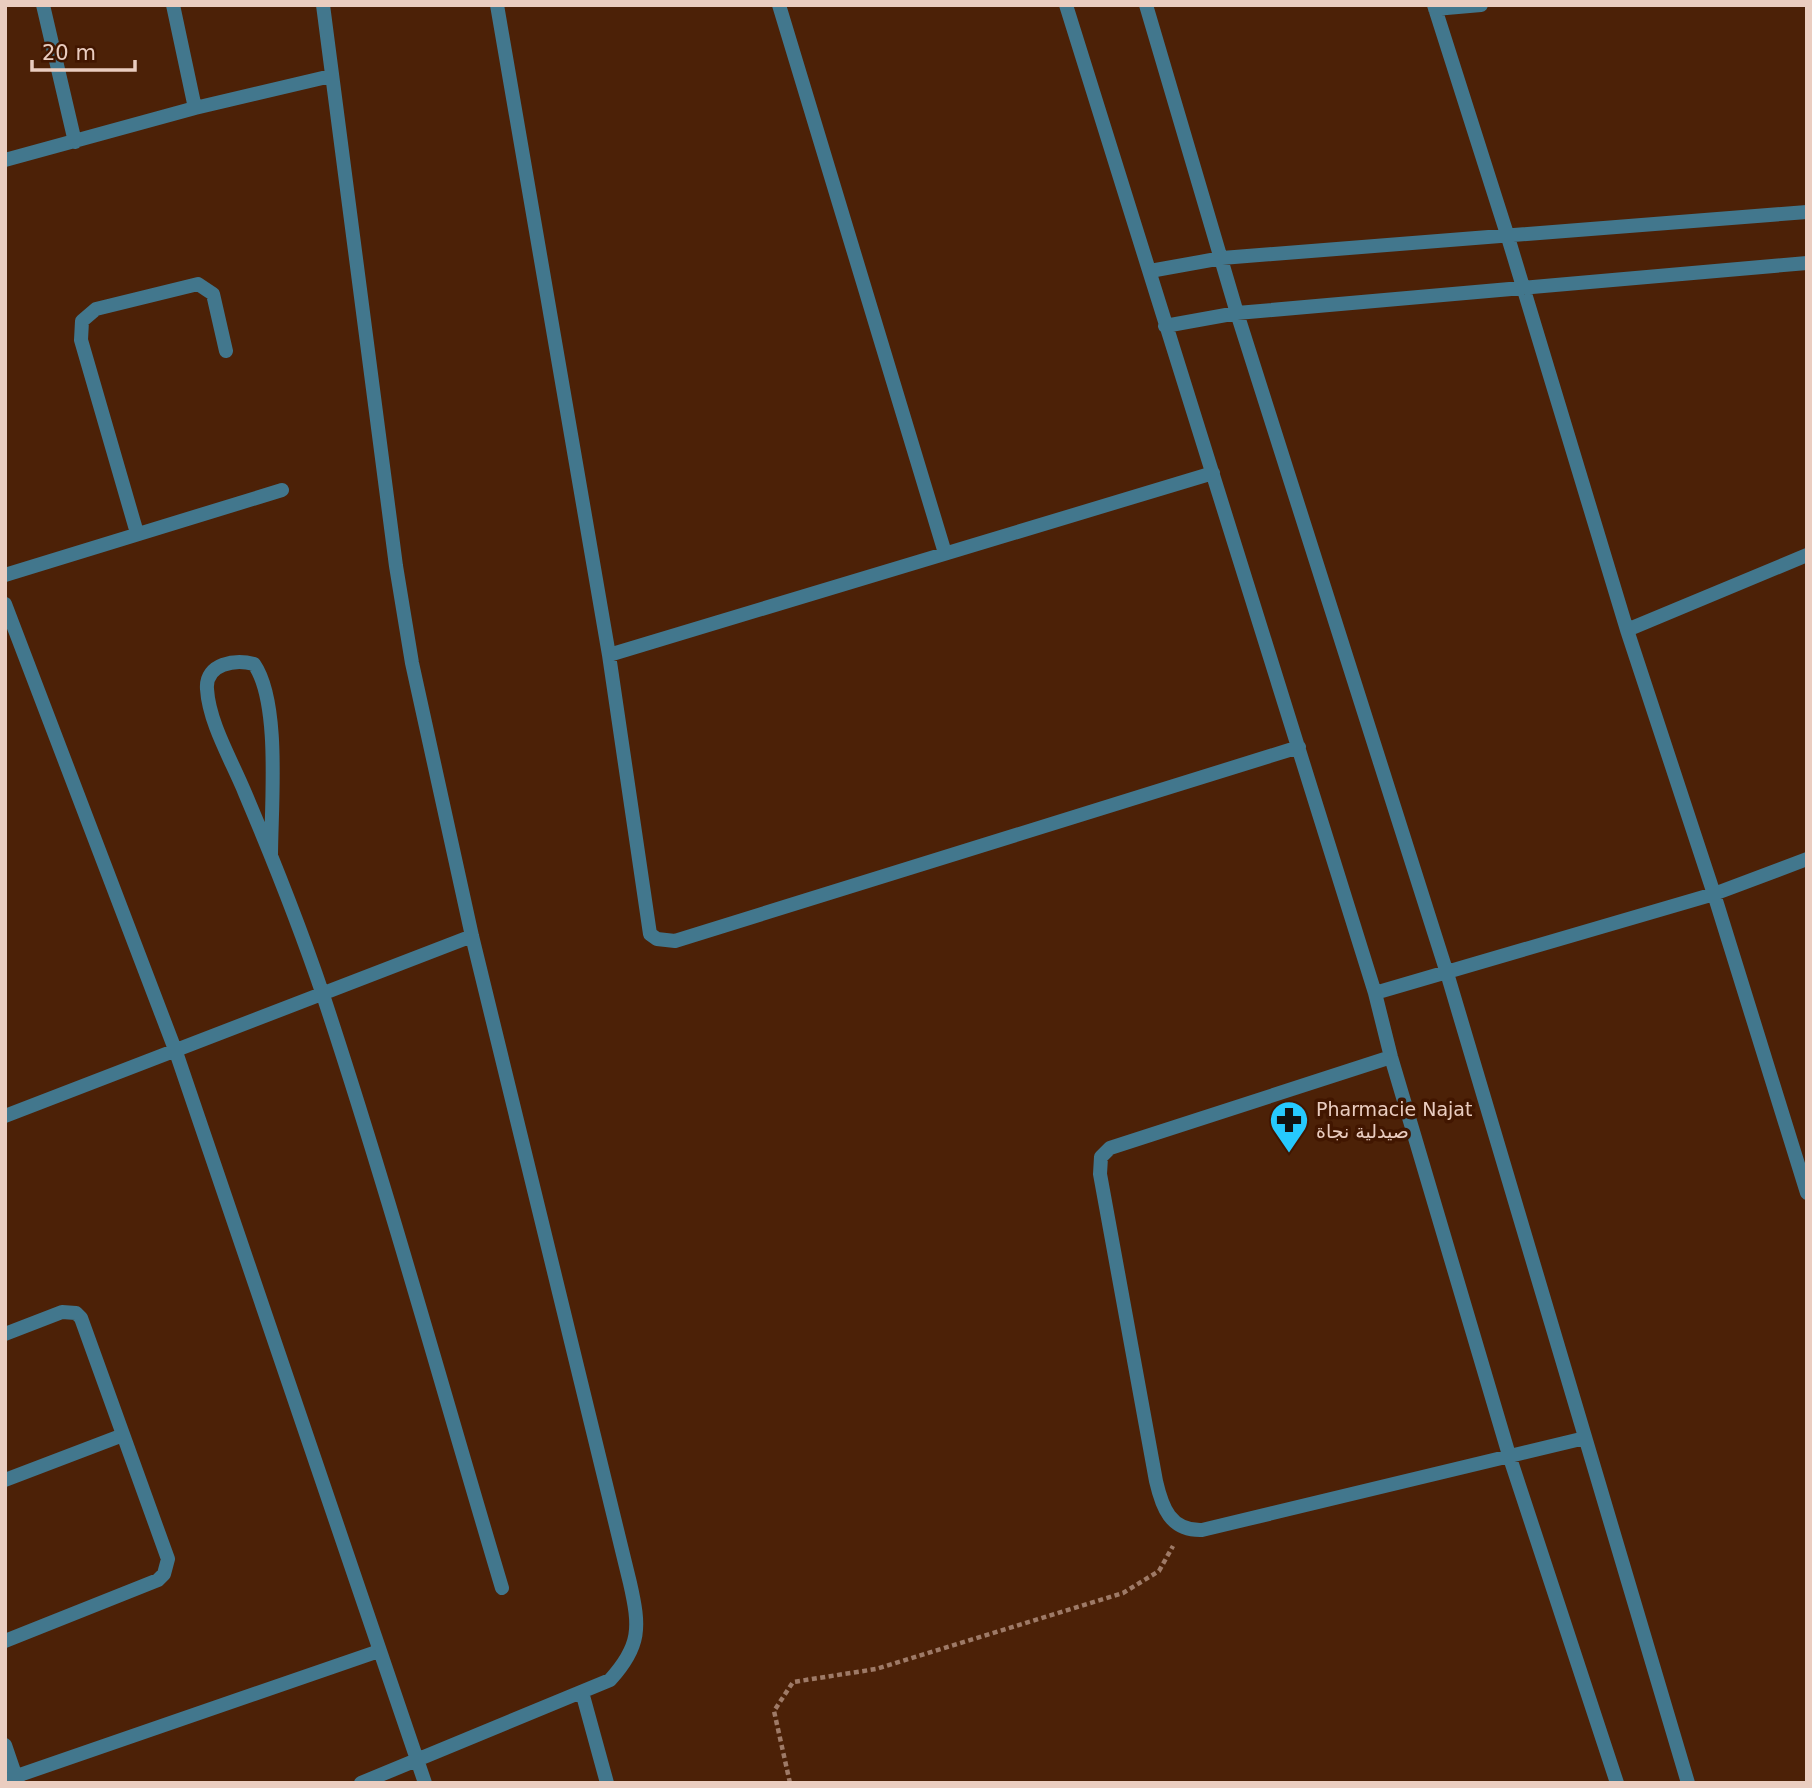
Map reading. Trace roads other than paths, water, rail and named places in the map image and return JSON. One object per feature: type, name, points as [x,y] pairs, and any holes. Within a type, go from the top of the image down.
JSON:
[{"type":"street","points":[[43,5],[75,142]]},
{"type":"street","points":[[173,5],[195,108]]},
{"type":"street","points":[[323,5],[396,566],[412,663],[472,936],[636,1608],[638,1635],[628,1660],[610,1680],[361,1783]]},
{"type":"street","points":[[497,5],[609,655],[650,934],[666,941],[1299,747]]},
{"type":"street","points":[[779,5],[945,553]]},
{"type":"street","points":[[1066,5],[1375,993],[1391,1057],[1509,1455],[1617,1783]]},
{"type":"street","points":[[1146,5],[1237,313],[1447,973],[1688,1783]]},
{"type":"street","points":[[1481,5],[1434,7],[1507,234],[1627,629],[1803,1169],[1807,1193]]},
{"type":"street","points":[[5,160],[195,108],[331,76]]},
{"type":"street","points":[[1150,271],[1222,258],[1807,212]]},
{"type":"street","points":[[1165,326],[1237,313],[1807,263]]},
{"type":"street","points":[[137,533],[81,340],[82,321],[96,309],[198,284],[213,294],[226,351]]},
{"type":"street","points":[[609,655],[1213,473]]},
{"type":"street","points":[[5,575],[282,490]]},
{"type":"street","points":[[1627,629],[1807,555]]},
{"type":"street","points":[[5,604],[176,1052],[425,1783]]},
{"type":"street","points":[[271,856],[270,716],[266,684],[254,664],[227,663],[214,670],[208,678],[207,689],[216,722],[271,856],[323,995],[502,1588]]},
{"type":"street","points":[[1375,993],[1714,894],[1807,859]]},
{"type":"street","points":[[5,1116],[472,936]]},
{"type":"street","points":[[1391,1057],[1110,1148],[1101,1157],[1100,1174],[1156,1481],[1167,1515],[1184,1527],[1202,1530],[1585,1438]]},
{"type":"street","points":[[5,1334],[62,1312],[76,1313],[83,1323],[168,1559],[164,1574],[158,1580],[5,1641]]},
{"type":"street","points":[[5,1480],[123,1435]]},
{"type":"street","points":[[5,1745],[13,1780],[379,1651]]},
{"type":"street","points":[[582,1692],[607,1783]]},
{"type":"place","name":"Pharmacie Najat صيدلية نجاة","points":[[1289,1154]]}]
